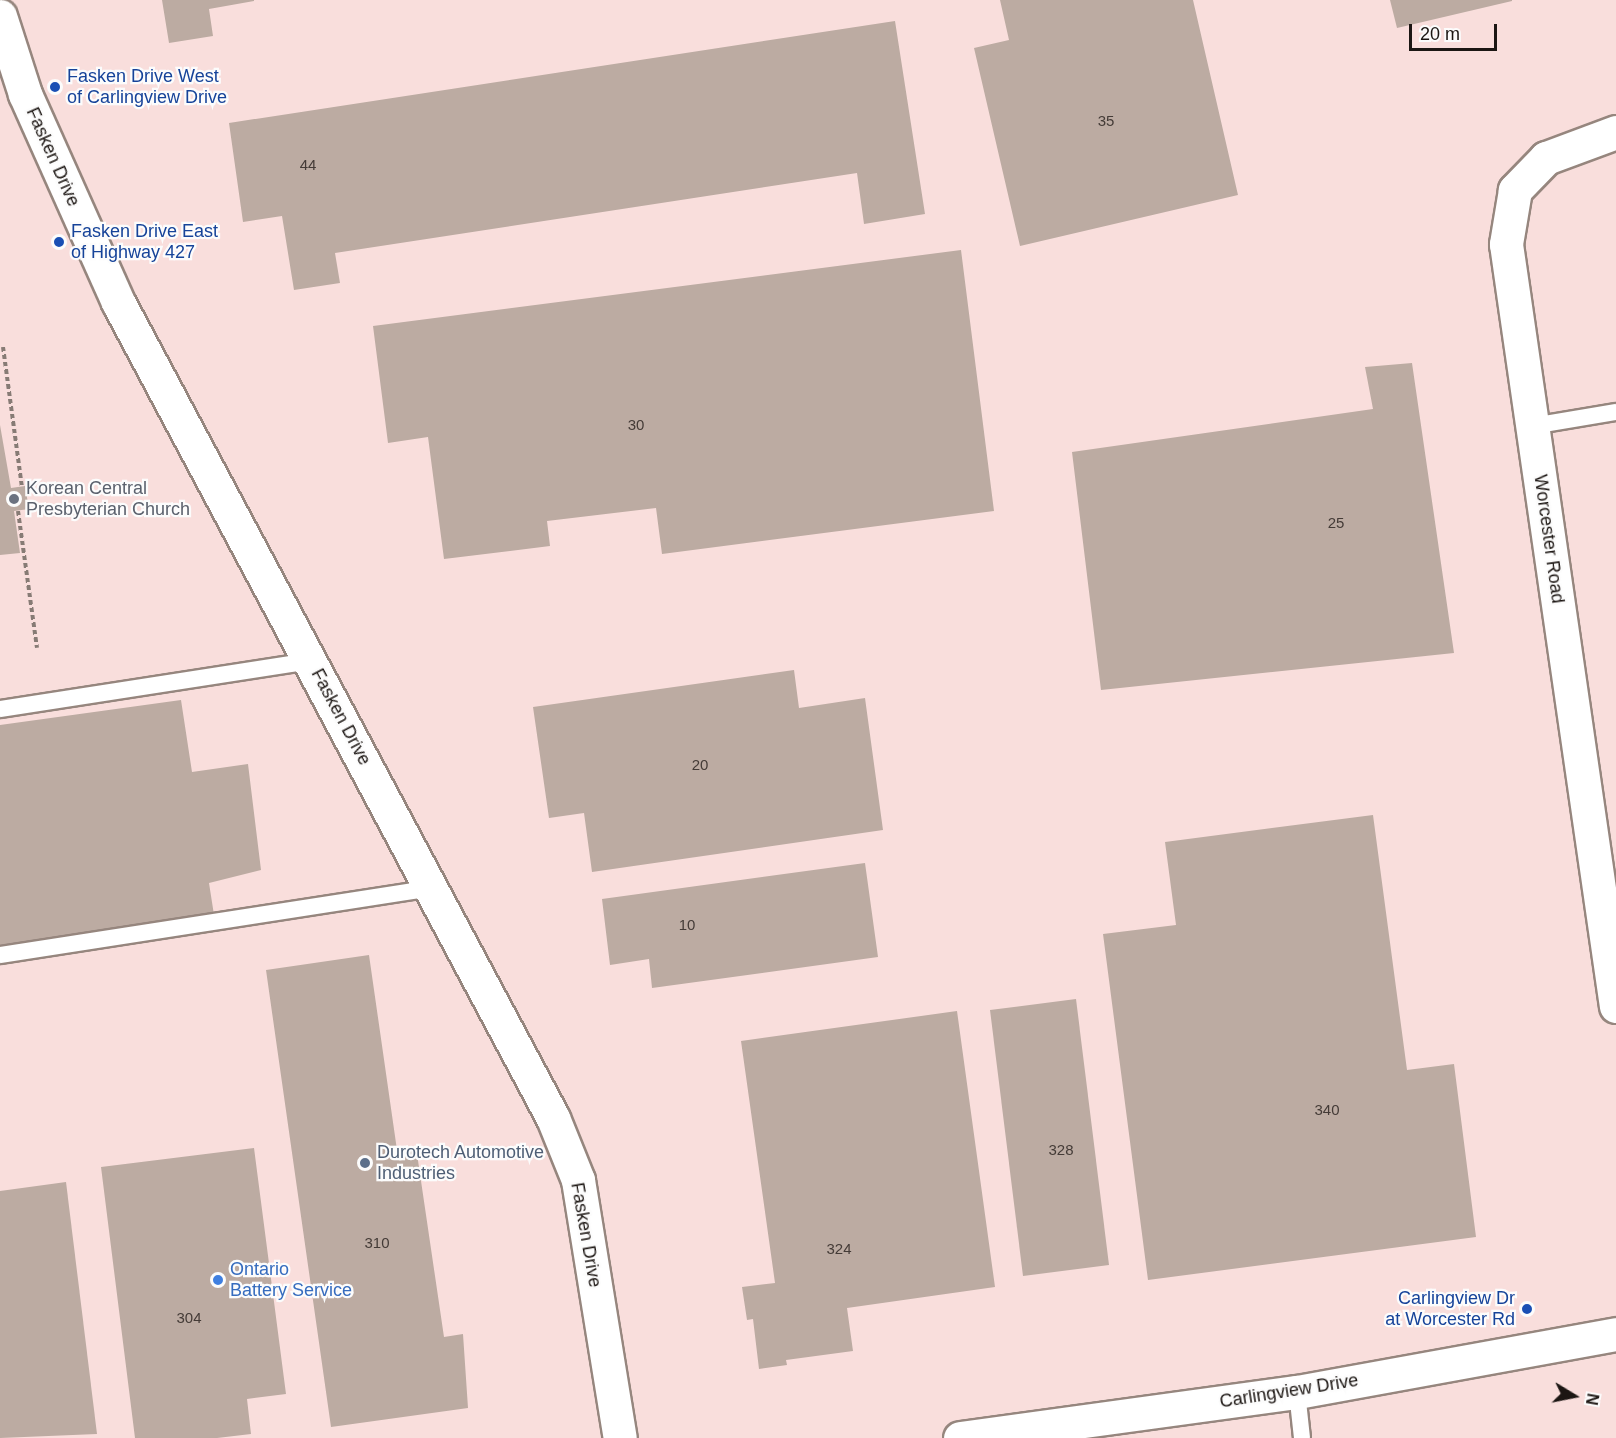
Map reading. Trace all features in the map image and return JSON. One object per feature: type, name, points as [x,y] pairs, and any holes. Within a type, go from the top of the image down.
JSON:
[{"type":"street","name":"Fasken Drive","points":[[0,16],[25,94],[118,302],[554,1118],[578,1180],[620,1438]]},
{"type":"street","name":"Worcester Road","points":[[1616,132],[1546,159],[1515,190],[1506,244],[1532,426],[1606,864],[1616,1006]]},
{"type":"street","name":"Carlingview Drive","points":[[960,1438],[1091,1429],[1616,1334]]},
{"type":"lane","points":[[1532,426],[1616,411]]},
{"type":"lane","points":[[0,709],[310,661]]},
{"type":"lane","points":[[0,955],[432,888]]},
{"type":"lane","points":[[1297,1392],[1302,1438]]},
{"type":"path","points":[[3,347],[22,487]]},
{"type":"path","points":[[18,511],[37,648]]},
{"type":"shaded area","points":[[0,0],[1616,0],[1616,1438],[0,1438]]},
{"type":"building","points":[[162,0],[254,1],[209,9],[213,36],[169,43]]},
{"type":"building","points":[[1000,0],[1193,0],[1238,195],[1020,246],[974,48],[1009,40]]},
{"type":"building","points":[[1390,0],[1512,0],[1512,1],[1397,28]]},
{"type":"building","points":[[895,21],[925,214],[864,224],[857,173],[335,253],[340,283],[294,290],[282,216],[243,222],[229,123]]},
{"type":"building","points":[[961,250],[994,511],[662,554],[656,508],[547,521],[550,546],[444,559],[428,437],[388,443],[373,326]]},
{"type":"building","points":[[1412,363],[1454,653],[1101,690],[1072,452],[1373,409],[1365,367]]},
{"type":"building","name":"Korean Central Presbyterian Church","points":[[0,425],[11,488],[25,486],[29,509],[14,511],[20,553],[0,555]]},
{"type":"building","points":[[794,670],[799,708],[865,698],[883,830],[592,872],[584,813],[549,818],[533,707]]},
{"type":"building","points":[[181,700],[192,772],[248,764],[261,870],[209,883],[214,915],[0,945],[0,725]]},
{"type":"building","points":[[1373,815],[1407,1070],[1454,1064],[1476,1237],[1148,1280],[1103,934],[1176,925],[1165,842]]},
{"type":"building","points":[[865,863],[878,957],[652,988],[649,959],[610,965],[602,899]]},
{"type":"building","points":[[369,955],[397,1150],[416,1147],[444,1337],[463,1334],[468,1408],[331,1427],[266,970]]},
{"type":"building","points":[[1076,999],[1109,1265],[1023,1276],[990,1010]]},
{"type":"building","points":[[957,1011],[995,1287],[847,1308],[853,1351],[786,1360],[787,1365],[759,1369],[753,1319],[747,1320],[742,1287],[775,1283],[741,1041]]},
{"type":"building","points":[[254,1148],[286,1394],[247,1399],[251,1434],[217,1438],[135,1438],[101,1167]]},
{"type":"building","points":[[66,1182],[97,1434],[0,1438],[0,1191]]},
{"type":"place","name":"Fasken Drive West of Carlingview Drive","points":[[55,87]]},
{"type":"place","name":"Fasken Drive East of Highway 427","points":[[59,242]]},
{"type":"place","name":"Korean Central Presbyterian Church","points":[[14,499]]},
{"type":"place","name":"Durotech Automotive Industries","points":[[365,1163]]},
{"type":"place","name":"Ontario Battery Service","points":[[218,1280]]},
{"type":"place","name":"Carlingview Dr at Worcester Rd","points":[[1527,1309]]}]
